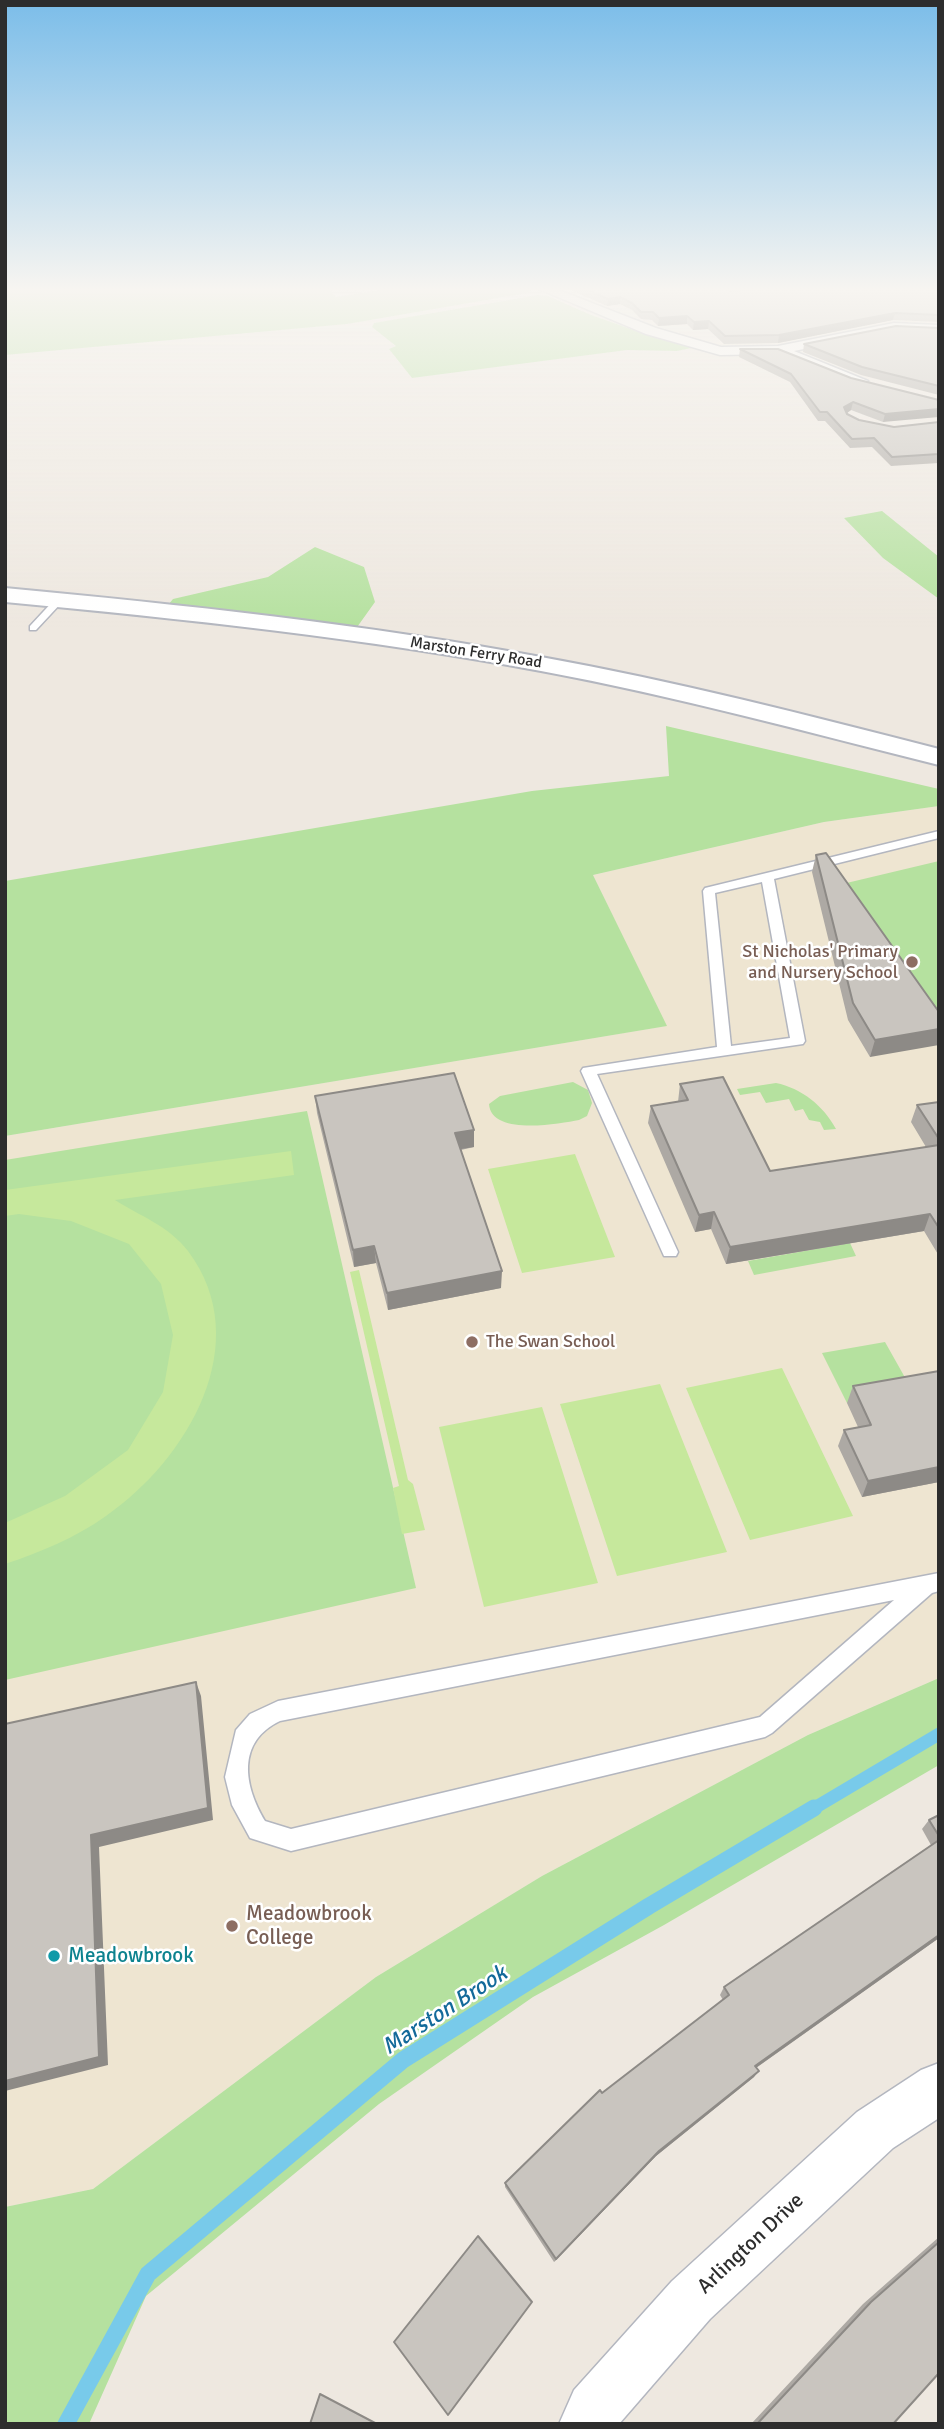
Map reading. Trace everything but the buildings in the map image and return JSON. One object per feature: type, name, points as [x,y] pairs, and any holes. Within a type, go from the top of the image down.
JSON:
[{"type":"main road","name":"Marston Ferry Road","points":[[5,595],[313,628],[542,664],[781,716],[939,757]]},
{"type":"street","name":"Arlington Drive","points":[[587,2424],[594,2410],[691,2300],[875,2130],[939,2088]]},
{"type":"lane","points":[[33,628],[58,600]]},
{"type":"lane","points":[[702,1055],[724,1051],[709,891],[939,834]]},
{"type":"lane","points":[[670,1252],[589,1071],[798,1041],[767,876]]},
{"type":"lane","points":[[932,1583],[765,1726],[292,1840],[258,1830],[243,1805],[236,1777],[244,1738],[257,1721],[278,1711],[932,1583]]},
{"type":"shaded area","name":"The Swan School","points":[[939,806],[939,1678],[808,1735],[542,1876],[376,1977],[93,2189],[5,2207],[5,1136],[666,1026],[593,875],[824,822]]},
{"type":"green space","points":[[882,511],[939,557],[939,599],[883,558],[844,518]]},
{"type":"green space","points":[[315,547],[364,567],[375,602],[355,630],[168,605],[173,599],[268,577]]},
{"type":"green space","points":[[666,726],[939,789],[939,806],[824,822],[593,875],[667,1026],[5,1136],[5,881],[532,791],[669,776]]},
{"type":"green space","name":"St Nicholas' Primary and Nursery School","points":[[939,861],[939,1037],[834,886]]},
{"type":"green space","points":[[573,1082],[588,1090],[592,1103],[587,1116],[579,1120],[527,1126],[513,1124],[501,1121],[493,1114],[489,1104],[500,1096]]},
{"type":"green space","points":[[776,1083],[811,1099],[836,1129],[824,1130],[820,1122],[809,1120],[803,1109],[795,1111],[789,1099],[766,1103],[760,1092],[740,1095],[737,1089]]},
{"type":"green space","points":[[307,1111],[416,1588],[5,1680],[5,1160]]},
{"type":"green space","points":[[291,1151],[294,1175],[115,1200],[163,1228],[188,1251],[208,1287],[216,1323],[214,1361],[203,1397],[186,1432],[163,1464],[136,1492],[106,1516],[70,1538],[5,1564],[5,1523],[65,1496],[128,1450],[163,1392],[173,1335],[161,1284],[129,1244],[71,1221],[19,1214],[5,1216],[5,1190]]},
{"type":"green space","points":[[575,1154],[615,1257],[522,1273],[488,1169]]},
{"type":"green space","points":[[850,1243],[856,1256],[754,1275],[748,1261]]},
{"type":"green space","points":[[359,1270],[408,1480],[413,1484],[425,1530],[402,1534],[393,1488],[399,1486],[350,1272]]},
{"type":"green space","points":[[885,1342],[912,1390],[847,1403],[822,1353]]},
{"type":"green space","points":[[782,1368],[853,1516],[750,1540],[686,1388]]},
{"type":"green space","points":[[660,1384],[727,1552],[617,1576],[560,1404]]},
{"type":"green space","points":[[542,1407],[598,1583],[484,1607],[439,1427]]},
{"type":"green space","points":[[939,1678],[939,1765],[664,1925],[533,1997],[379,2104],[146,2296],[89,2424],[5,2424],[5,2207],[93,2189],[376,1977],[542,1876],[808,1735]]},
{"type":"waterway","name":"Marston Brook","points":[[811,1810],[939,1734]]},
{"type":"waterway","name":"Marston Brook","points":[[66,2424],[148,2274],[403,2060],[649,1906],[814,1808]]},
{"type":"place","name":"St Nicholas' Primary and Nursery School","points":[[912,962]]},
{"type":"place","name":"The Swan School","points":[[472,1342]]},
{"type":"place","name":"Meadowbrook College","points":[[232,1926]]},
{"type":"place","name":"Meadowbrook","points":[[54,1956]]}]
